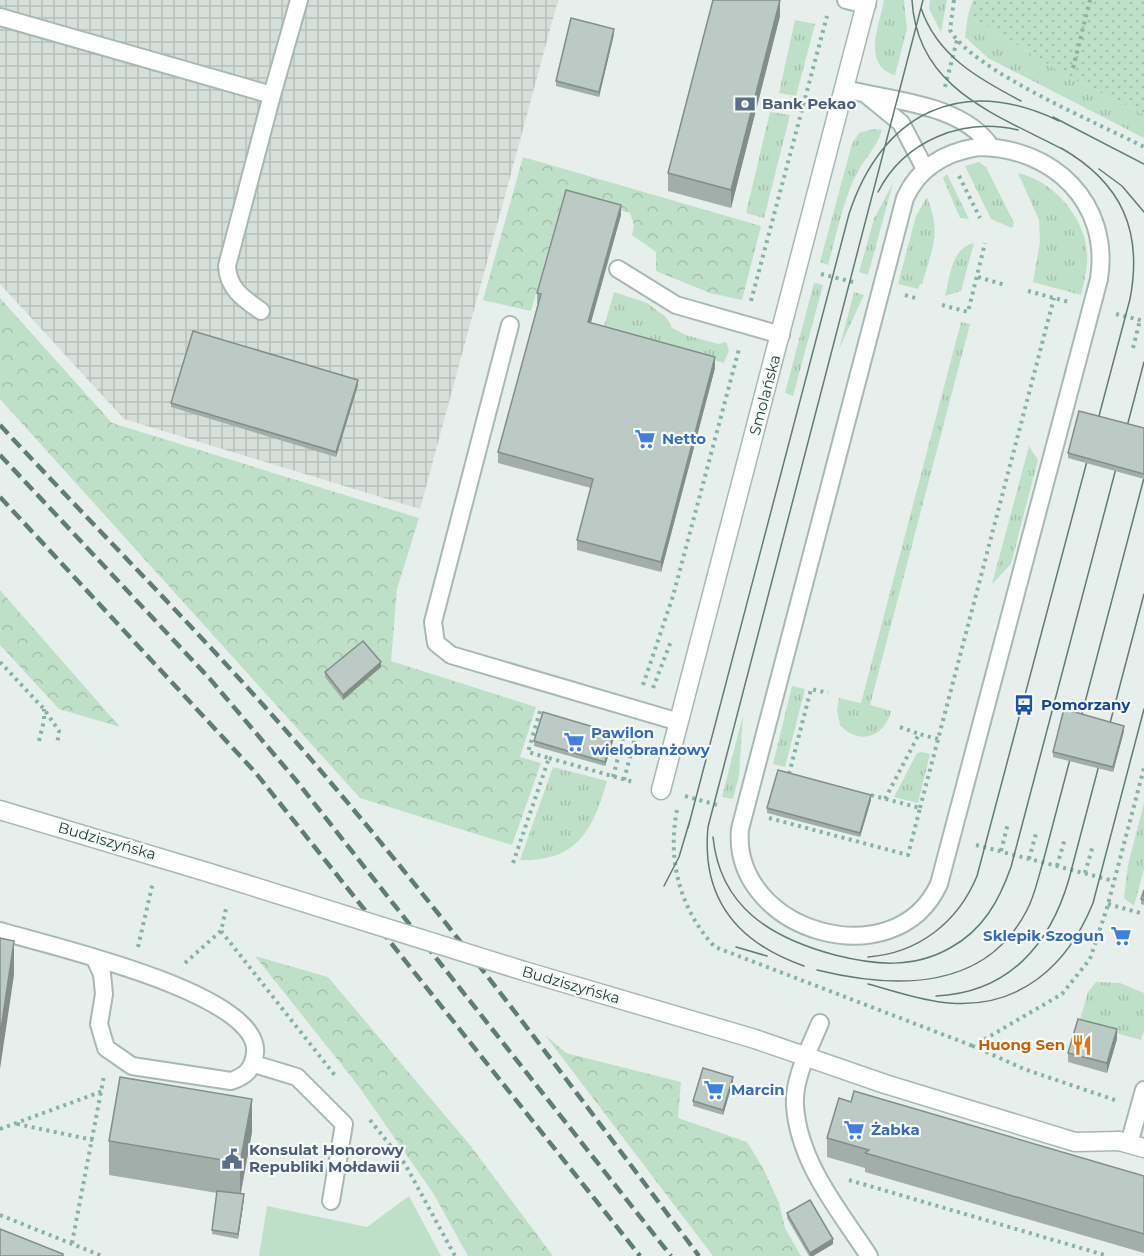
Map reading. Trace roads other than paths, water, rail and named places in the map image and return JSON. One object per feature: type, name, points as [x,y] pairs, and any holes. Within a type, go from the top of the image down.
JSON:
[{"type":"street","name":"Smolańska","points":[[673,793],[679,722],[781,335],[854,91],[867,2]]},
{"type":"street","name":"Budziszyńska","points":[[0,810],[806,1057],[1075,1142],[1131,1144]]},
{"type":"lane","points":[[261,311],[239,295],[231,285],[227,266],[299,0]]},
{"type":"lane","points":[[846,0],[867,2]]},
{"type":"lane","points":[[0,17],[272,95]]},
{"type":"lane","points":[[854,91],[904,101],[963,121],[983,135],[991,147]]},
{"type":"lane","points":[[854,91],[888,110],[901,123],[925,169]]},
{"type":"lane","points":[[991,147],[1021,153],[1041,163],[1074,187],[1096,225],[1102,255],[1099,279],[942,875],[932,897],[913,918],[886,933],[858,936],[805,924],[770,905],[752,884],[744,868],[740,829],[901,211],[911,185],[925,169],[956,152],[991,147]]},
{"type":"lane","points":[[618,269],[676,305],[781,335]]},
{"type":"lane","points":[[510,325],[433,622],[436,643],[451,655],[679,722]]},
{"type":"lane","points":[[0,931],[95,959],[165,981],[188,989],[220,1005],[248,1030],[256,1048],[254,1064],[244,1076],[231,1081],[199,1078],[132,1066],[106,1048],[99,1024],[104,994],[102,974],[95,959]]},
{"type":"lane","points":[[820,1023],[806,1057],[794,1105],[804,1148],[812,1170],[869,1256]]},
{"type":"lane","points":[[254,1064],[297,1077],[344,1124],[330,1201]]},
{"type":"lane","points":[[1131,1144],[1144,1090]]},
{"type":"tram line","points":[[912,0],[917,31],[929,57],[945,78],[990,112],[1068,152]]},
{"type":"tram line","points":[[804,966],[760,945],[729,915],[718,897],[711,876],[707,853],[708,827],[923,0]]},
{"type":"tram line","points":[[921,8],[937,40],[949,53],[975,75],[1021,101]]},
{"type":"tram line","points":[[688,828],[849,214],[863,179],[882,150],[904,128],[930,112],[958,103],[989,101],[1023,107],[1059,121]]},
{"type":"tram line","points":[[1053,117],[1144,164]]},
{"type":"tram line","points":[[878,192],[889,174],[903,159],[937,137],[956,130],[976,127],[1018,130]]},
{"type":"tram line","points":[[868,957],[904,949],[934,932],[959,908],[977,876],[1130,299],[1133,252],[1130,231],[1123,211],[1113,193],[1099,177],[1061,148]]},
{"type":"tram line","points":[[1099,169],[1122,186],[1144,212]]},
{"type":"tram line","points":[[713,837],[718,862],[726,883],[738,901],[771,929],[812,948],[864,961],[908,962],[936,955],[972,933],[995,903],[1011,867],[1144,362]]},
{"type":"tram line","points":[[817,970],[877,980],[907,981],[936,978],[963,970],[987,957],[1009,937],[1027,910],[1043,862],[1144,478]]},
{"type":"tram line","points":[[936,996],[962,993],[984,986],[1005,975],[1038,944],[1050,925],[1069,879],[1144,594]]},
{"type":"tram line","points":[[868,984],[929,1000],[975,1003],[998,999],[1019,990],[1038,978],[1055,963],[1070,946],[1093,903],[1144,709]]},
{"type":"tram line","points":[[664,886],[679,857],[690,820]]},
{"type":"tram line","points":[[736,947],[767,956]]},
{"type":"railway","points":[[0,425],[255,696],[337,790],[476,962],[699,1256]]},
{"type":"railway","points":[[0,455],[210,679],[295,779],[671,1256]]},
{"type":"railway","points":[[0,497],[255,772],[640,1256]]},
{"type":"place","name":"Bank Pekao","points":[[745,104]]},
{"type":"place","name":"Netto","points":[[645,439]]},
{"type":"place","name":"Pomorzany","points":[[1024,705]]},
{"type":"place","name":"Pawilon wielobranżowy","points":[[574,742]]},
{"type":"place","name":"Sklepik Szogun","points":[[1121,936]]},
{"type":"place","name":"Huong Sen","points":[[1082,1045]]},
{"type":"place","name":"Marcin","points":[[714,1090]]},
{"type":"place","name":"Żabka","points":[[854,1130]]},
{"type":"place","name":"Konsulat Honorowy Republiki Mołdawii","points":[[232,1159]]}]
